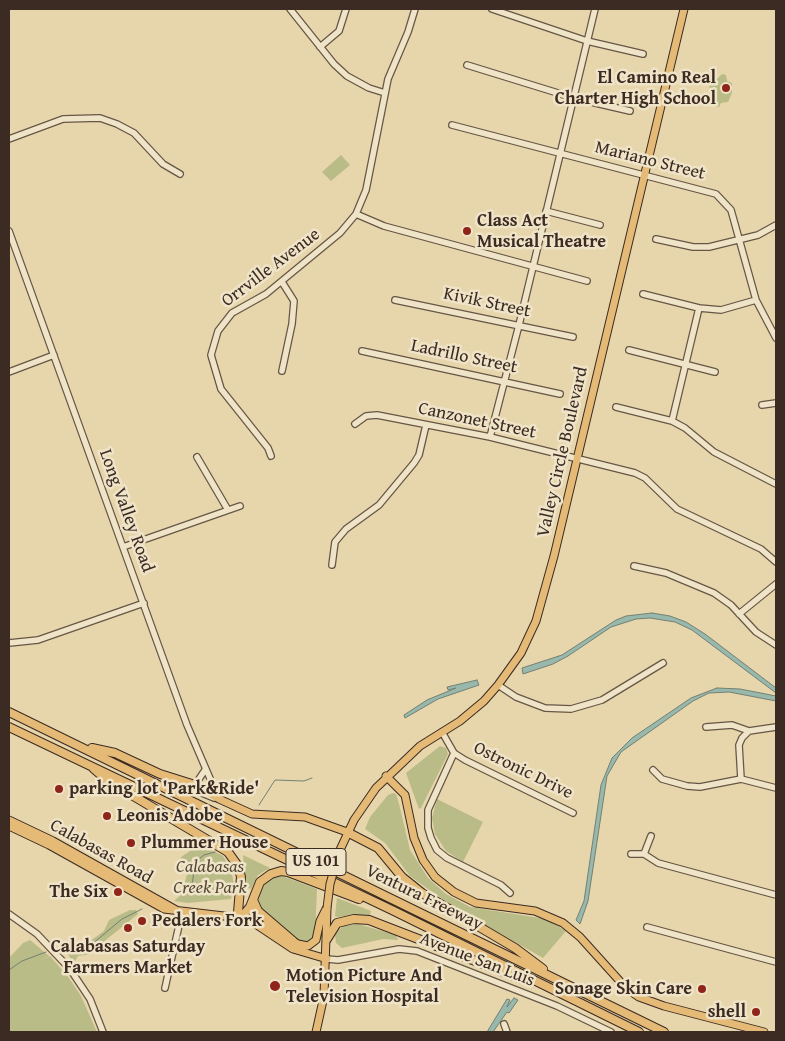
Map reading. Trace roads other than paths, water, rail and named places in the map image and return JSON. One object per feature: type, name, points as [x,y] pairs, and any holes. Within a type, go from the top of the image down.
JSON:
[{"type":"highway","name":"Ventura Freeway","points":[[9,712],[664,1032]]},
{"type":"highway","name":"Ventura Freeway","points":[[9,727],[84,761],[394,911],[639,1032]]},
{"type":"highway","points":[[81,746],[115,753],[160,774],[195,785]]},
{"type":"highway","points":[[84,761],[108,781],[228,852],[238,866],[241,877],[238,912],[241,918],[248,910],[260,882],[270,874],[281,871],[394,911]]},
{"type":"highway","points":[[347,832],[378,848],[402,877],[422,893],[515,948],[553,977]]},
{"type":"highway","points":[[252,900],[258,911],[293,942]]},
{"type":"highway","points":[[326,938],[337,923],[354,919],[369,920],[502,973],[545,986]]},
{"type":"main road","name":"Valley Circle Boulevard","points":[[327,908],[330,884],[339,852],[347,832],[365,802],[386,776],[420,746],[472,712],[498,686],[521,652],[540,612],[684,9]]},
{"type":"main road","points":[[386,776],[405,795],[414,838],[423,860],[435,877],[454,892],[476,903],[535,911],[563,923],[580,936],[626,988],[644,999],[764,1032]]},
{"type":"main road","points":[[195,785],[219,799],[252,814],[305,817],[347,832]]},
{"type":"main road","name":"Calabasas Road","points":[[9,820],[53,841],[180,911]]},
{"type":"main road","name":"Calabasas Road","points":[[9,826],[49,845],[148,902],[171,912],[180,911],[241,918],[254,923],[293,949],[327,959]]},
{"type":"main road","points":[[241,918],[256,920],[293,942],[308,946],[316,940],[320,921],[327,908]]},
{"type":"main road","points":[[316,1032],[323,1001],[327,959],[327,908]]},
{"type":"street","points":[[290,9],[320,47],[347,76],[368,88],[385,92]]},
{"type":"street","points":[[320,47],[339,31],[346,9]]},
{"type":"street","name":"Orrville Avenue","points":[[271,456],[268,448],[221,389],[211,355],[218,331],[232,314],[282,282],[340,233],[356,214],[366,190],[385,92],[415,9]]},
{"type":"street","points":[[492,9],[587,41],[643,54]]},
{"type":"street","points":[[490,438],[519,325],[594,9]]},
{"type":"street","points":[[467,65],[574,98],[630,111]]},
{"type":"street","points":[[9,139],[63,119],[100,118],[117,124],[134,134],[163,164],[180,174]]},
{"type":"street","name":"Mariano Street","points":[[452,125],[560,155],[716,194],[731,210],[756,300],[776,338]]},
{"type":"street","points":[[546,211],[600,225]]},
{"type":"street","points":[[356,214],[384,226],[587,281]]},
{"type":"street","points":[[656,239],[701,247],[724,245],[758,235],[776,225]]},
{"type":"street","name":"Long Valley Road","points":[[9,231],[205,770],[219,799]]},
{"type":"street","points":[[282,282],[294,302],[292,324],[282,370]]},
{"type":"street","points":[[643,294],[699,308],[721,310],[756,300]]},
{"type":"street","name":"Kivik Street","points":[[395,300],[573,337]]},
{"type":"street","points":[[672,421],[699,308]]},
{"type":"street","points":[[629,350],[715,372]]},
{"type":"street","name":"Ladrillo Street","points":[[362,351],[505,380],[560,394]]},
{"type":"street","points":[[9,372],[54,355]]},
{"type":"street","points":[[762,405],[776,403]]},
{"type":"street","points":[[616,407],[672,421],[714,452],[776,484]]},
{"type":"street","name":"Canzonet Street","points":[[356,424],[371,415],[490,438],[635,473],[645,478],[677,509],[761,550],[776,562]]},
{"type":"street","points":[[332,565],[335,542],[346,529],[379,505],[414,463],[426,425]]},
{"type":"street","points":[[197,457],[228,510]]},
{"type":"street","points":[[123,547],[240,506]]},
{"type":"street","points":[[634,566],[666,573],[714,593],[739,614],[756,632],[776,645]]},
{"type":"street","points":[[739,614],[776,584]]},
{"type":"street","points":[[9,644],[38,640],[144,603]]},
{"type":"street","points":[[498,686],[516,697],[545,708],[571,709],[602,700],[663,663]]},
{"type":"street","points":[[706,727],[732,725],[749,731],[776,727]]},
{"type":"street","points":[[741,779],[739,745],[742,738],[749,731]]},
{"type":"street","name":"Ostronic Drive","points":[[442,732],[454,753],[573,813]]},
{"type":"street","points":[[454,753],[428,810],[428,828],[431,838],[437,850],[447,858],[501,885],[510,893]]},
{"type":"street","points":[[195,785],[205,770]]},
{"type":"street","points":[[653,770],[662,779],[687,786],[700,787],[741,779],[776,788]]},
{"type":"street","points":[[644,854],[651,836]]},
{"type":"street","points":[[631,854],[644,854],[658,863],[776,895]]},
{"type":"street","points":[[165,988],[180,911]]},
{"type":"street","points":[[9,914],[37,934],[70,969],[90,999],[103,1032]]},
{"type":"street","points":[[647,927],[776,962]]},
{"type":"street","name":"Avenue San Luis","points":[[327,959],[338,960],[399,949],[417,951],[554,1005],[600,1030],[611,1032]]},
{"type":"street","points":[[504,1024],[507,1032]]},
{"type":"waterway","points":[[259,805],[275,780],[304,781],[312,778]]},
{"type":"waterway","points":[[192,888],[194,869],[199,859],[204,855],[215,852]]},
{"type":"waterway","points":[[65,951],[73,952],[91,945],[122,919],[142,909]]},
{"type":"waterway","points":[[9,970],[22,961],[46,952]]},
{"type":"place","name":"El Camino Real Charter High School","points":[[726,88]]},
{"type":"place","name":"Class Act Musical Theatre","points":[[467,231]]},
{"type":"place","name":"parking lot 'Park&Ride'","points":[[59,789]]},
{"type":"place","name":"Leonis Adobe","points":[[107,816]]},
{"type":"place","name":"Plummer House","points":[[131,843]]},
{"type":"place","name":"The Six","points":[[118,892]]},
{"type":"place","name":"Pedalers Fork","points":[[142,921]]},
{"type":"place","name":"Calabasas Saturday Farmers Market","points":[[128,928]]},
{"type":"place","name":"Motion Picture And Television Hospital","points":[[275,986]]},
{"type":"place","name":"Sonage Skin Care","points":[[702,989]]},
{"type":"place","name":"shell","points":[[756,1012]]},
{"type":"park label","name":"Calabasas Creek Park","points":[[210,878]]}]
